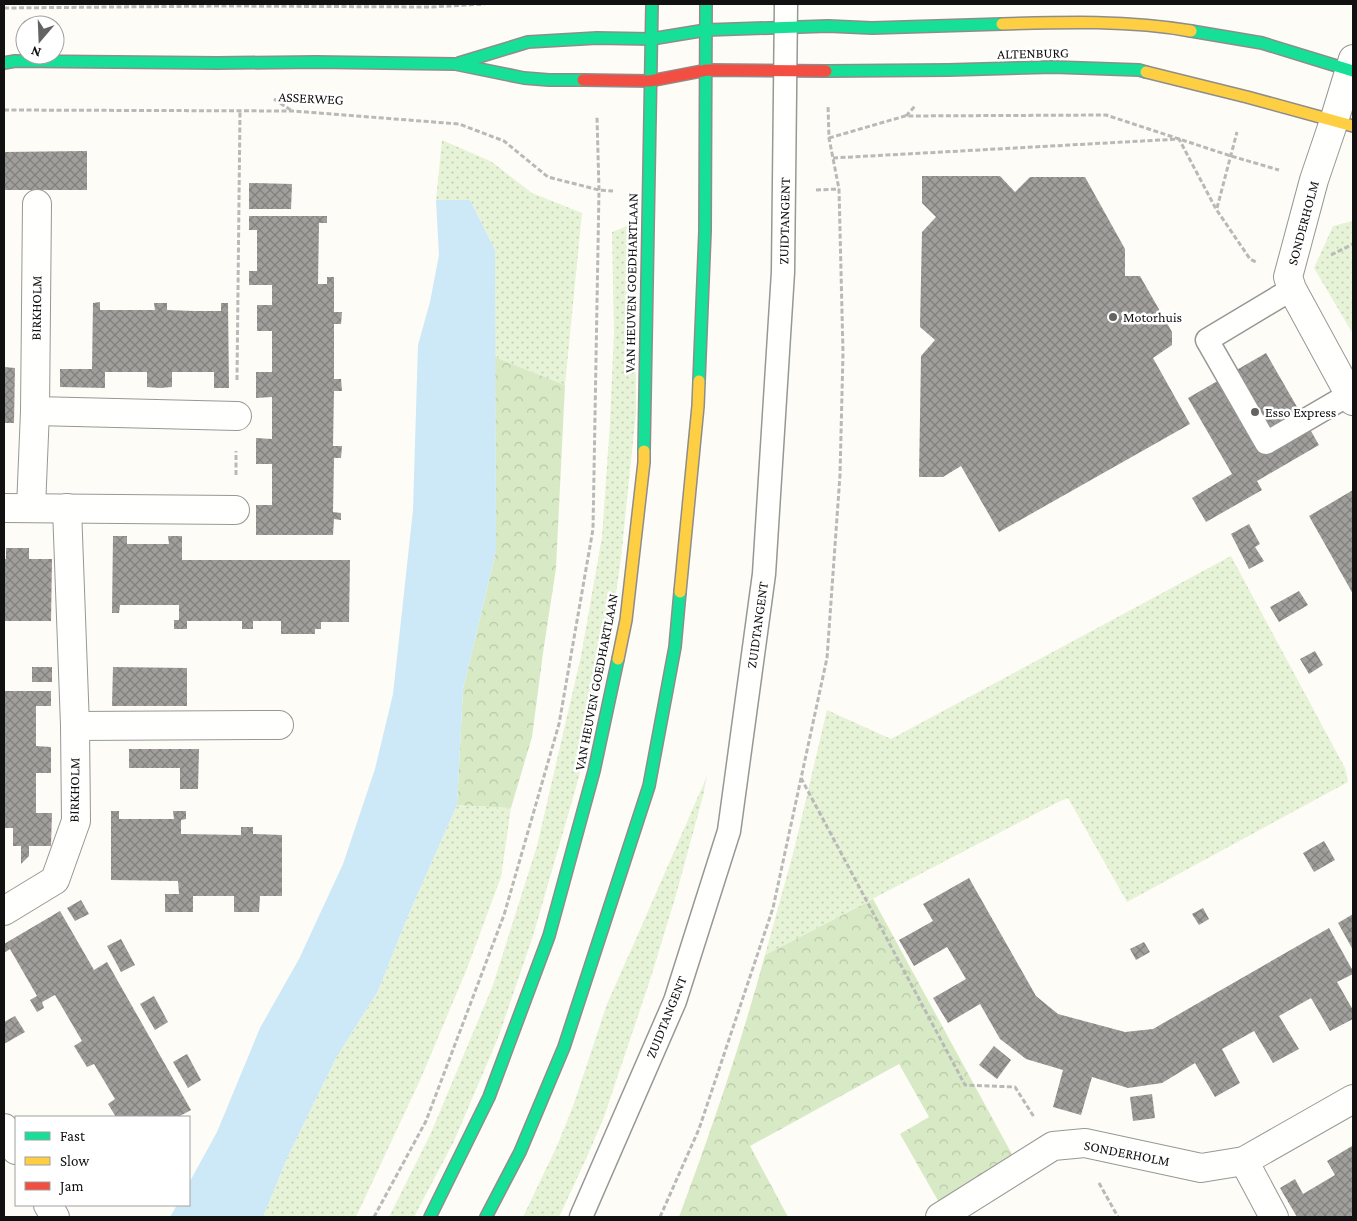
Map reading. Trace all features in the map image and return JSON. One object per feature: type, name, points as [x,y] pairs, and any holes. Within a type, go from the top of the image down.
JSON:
[{"type":"main road","name":"VAN HEUVEN GOEDHARTLAAN","points":[[430,1217],[489,1097],[549,936],[594,771],[626,620],[644,462],[652,4]]},
{"type":"main road","points":[[486,1217],[520,1152],[564,1047],[648,786],[676,647],[698,406],[705,231],[706,4]]},
{"type":"main road","points":[[455,64],[528,42],[597,38],[652,39],[706,30],[828,26],[872,28],[1081,22],[1169,27],[1262,43],[1352,67]]},
{"type":"main road","points":[[7,61],[455,64],[524,78],[650,81]]},
{"type":"main road","name":"ALTENBURG","points":[[650,81],[706,70],[948,70],[1053,67],[1139,70],[1344,124]]},
{"type":"street","name":"SONDERHOLM","points":[[1290,283],[1314,180],[1344,124],[1352,67]]},
{"type":"street","name":"BIRKHOLM","points":[[31,508],[35,411],[37,204]]},
{"type":"street","points":[[1290,283],[1352,398]]},
{"type":"street","points":[[35,411],[237,416]]},
{"type":"street","points":[[4,508],[235,510]]},
{"type":"street","name":"BIRKHOLM","points":[[4,911],[56,880],[76,821],[75,726],[67,508]]},
{"type":"street","points":[[75,726],[279,725]]},
{"type":"street","name":"SONDERHOLM","points":[[940,1217],[1053,1146],[1085,1143],[1201,1168],[1244,1161],[1353,1099]]},
{"type":"street","points":[[4,1128],[15,1148]]},
{"type":"street","points":[[1244,1161],[1274,1217]]},
{"type":"street","points":[[49,1206],[55,1217]]},
{"type":"lane","name":"ZUIDTANGENT","points":[[581,1217],[675,1001],[729,831],[764,574],[783,272],[786,4]]},
{"type":"lane","points":[[1290,283],[1208,340],[1266,443],[1352,398]]},
{"type":"path","points":[[4,8],[161,5],[485,4]]},
{"type":"path","name":"ASSERWEG","points":[[4,110],[293,111],[459,124],[504,141],[548,177],[599,190]]},
{"type":"path","points":[[235,510],[240,110]]},
{"type":"path","points":[[829,138],[905,116],[1106,115],[1231,156],[1314,180]]},
{"type":"path","points":[[833,158],[1179,139]]},
{"type":"path","points":[[1179,139],[1216,209],[1250,259],[1290,283],[1353,244]]},
{"type":"path","points":[[660,1217],[699,1129],[773,908],[827,658],[840,475],[843,353],[839,189]]},
{"type":"path","name":"VAN HEUVEN GOEDHARTLAAN","points":[[374,1217],[426,1121],[504,916],[559,724],[593,529],[599,190]]},
{"type":"path","points":[[801,777],[965,1085],[1015,1087],[1053,1146]]},
{"type":"green space","points":[[442,140],[492,162],[532,193],[582,213],[565,385],[495,357],[495,250],[470,200],[436,200]]},
{"type":"green space","points":[[1353,221],[1353,334],[1314,268],[1333,226]]},
{"type":"green space","points":[[635,223],[636,412],[621,558],[607,659],[577,784],[533,936],[498,1038],[454,1141],[414,1217],[389,1217],[431,1133],[493,985],[537,846],[581,656],[602,537],[614,332],[612,232]]},
{"type":"green space","points":[[495,357],[565,385],[556,568],[532,737],[511,808],[457,805],[463,689],[496,551]]},
{"type":"green space","points":[[1231,556],[1345,768],[1348,782],[1127,902],[1068,798],[765,955],[794,850],[827,710],[891,739]]},
{"type":"green space","points":[[707,776],[676,895],[651,977],[604,1117],[559,1217],[523,1217],[557,1146],[573,1106],[607,1004]]},
{"type":"green space","points":[[457,805],[511,808],[501,877],[466,971],[421,1078],[356,1217],[263,1217],[287,1158],[336,1058],[378,991],[407,918]]},
{"type":"green space","points":[[873,899],[1020,1169],[945,1213],[900,1134],[929,1117],[899,1064],[750,1146],[788,1217],[679,1217],[725,1087],[765,955]]},
{"type":"water","points":[[436,200],[470,200],[495,250],[496,551],[463,689],[457,805],[407,918],[378,991],[336,1058],[287,1158],[263,1217],[170,1217],[176,1206],[190,1206],[190,1181],[217,1132],[260,1028],[299,959],[343,864],[375,769],[393,694],[413,510],[418,345],[430,302],[439,255]]},
{"type":"building","points":[[87,151],[87,190],[4,190],[4,152]]},
{"type":"building","points":[[922,176],[1000,176],[1015,192],[1030,177],[1085,177],[1125,249],[1125,276],[1140,276],[1172,332],[1172,345],[1153,358],[1190,424],[999,532],[961,466],[943,477],[919,477],[921,356],[935,340],[920,327],[922,232],[936,217],[922,203]]},
{"type":"building","points":[[249,183],[292,184],[291,209],[249,209]]},
{"type":"building","points":[[249,216],[327,216],[327,223],[319,223],[318,284],[327,284],[327,277],[334,277],[334,312],[342,312],[341,324],[334,324],[334,379],[341,379],[342,391],[334,391],[333,446],[342,446],[341,458],[334,458],[333,512],[341,513],[341,520],[334,519],[333,535],[256,535],[256,505],[272,505],[272,464],[256,464],[256,438],[272,439],[272,397],[256,398],[256,372],[272,372],[272,331],[257,331],[257,305],[272,305],[272,285],[249,285],[249,271],[257,271],[257,230],[249,230]]},
{"type":"building","points":[[100,302],[100,310],[155,310],[154,303],[167,303],[167,310],[194,311],[221,311],[221,303],[228,303],[229,388],[214,388],[214,372],[172,372],[172,387],[147,387],[147,372],[105,372],[105,388],[60,387],[60,369],[92,369],[93,303]]},
{"type":"building","points":[[1266,353],[1319,445],[1257,481],[1262,490],[1206,522],[1192,498],[1232,474],[1188,398]]},
{"type":"building","points":[[4,367],[15,368],[14,423],[4,423]]},
{"type":"building","points":[[1353,490],[1353,594],[1309,516]]},
{"type":"building","points":[[1249,524],[1260,544],[1255,547],[1264,561],[1249,569],[1231,534]]},
{"type":"building","points":[[113,536],[127,536],[127,544],[169,544],[168,536],[182,536],[182,560],[350,560],[349,622],[321,622],[321,629],[315,629],[315,634],[281,634],[281,621],[253,621],[253,629],[242,629],[242,621],[187,621],[187,629],[174,629],[174,620],[179,620],[179,605],[120,605],[119,613],[112,613]]},
{"type":"building","points":[[6,548],[29,548],[29,559],[52,559],[51,621],[4,621],[4,559],[6,559]]},
{"type":"building","points":[[1299,591],[1308,605],[1279,622],[1270,607]]},
{"type":"building","points":[[1315,651],[1323,665],[1309,674],[1300,659]]},
{"type":"building","points":[[32,667],[52,667],[52,682],[32,682]]},
{"type":"building","points":[[113,667],[187,668],[187,706],[112,706]]},
{"type":"building","points":[[4,691],[51,691],[51,706],[36,706],[36,746],[51,747],[51,773],[36,773],[36,813],[52,813],[51,846],[29,846],[29,856],[21,864],[21,846],[13,846],[13,828],[4,828]]},
{"type":"building","points":[[129,749],[199,749],[198,789],[180,789],[180,768],[129,768]]},
{"type":"building","points":[[111,811],[119,811],[119,819],[174,819],[173,811],[186,811],[186,819],[181,820],[181,834],[241,835],[241,827],[253,827],[253,834],[282,835],[282,896],[260,896],[259,912],[234,912],[234,896],[193,896],[193,912],[165,912],[165,894],[179,894],[178,881],[111,880]]},
{"type":"building","points":[[1324,841],[1335,860],[1314,872],[1303,853]]},
{"type":"building","points":[[969,878],[1036,996],[1058,1014],[1125,1032],[1153,1029],[1329,928],[1353,971],[1353,974],[1337,982],[1353,1010],[1353,1019],[1330,1031],[1311,998],[1279,1016],[1299,1049],[1273,1063],[1254,1031],[1222,1049],[1240,1083],[1215,1097],[1195,1063],[1162,1083],[1128,1088],[1092,1077],[1081,1115],[1053,1107],[1063,1070],[1026,1059],[1000,1039],[980,1004],[948,1023],[933,998],[966,979],[956,962],[947,947],[914,966],[899,940],[933,921],[923,904]]},
{"type":"building","points":[[81,900],[89,914],[75,921],[67,908]]},
{"type":"building","points":[[1203,908],[1209,919],[1199,925],[1192,914]]},
{"type":"building","points":[[60,911],[94,970],[107,962],[191,1110],[180,1116],[115,1116],[108,1104],[115,1099],[94,1064],[87,1067],[74,1046],[82,1041],[55,995],[42,1002],[44,1008],[37,1012],[30,1000],[37,996],[10,949],[4,953],[4,944]]},
{"type":"building","points":[[1353,914],[1353,950],[1338,923]]},
{"type":"building","points":[[121,939],[135,965],[121,972],[107,946]]},
{"type":"building","points":[[1144,942],[1150,952],[1136,960],[1130,949]]},
{"type":"building","points":[[154,996],[168,1022],[155,1030],[140,1004]]},
{"type":"building","points":[[15,1016],[25,1032],[4,1044],[4,1022]]},
{"type":"building","points":[[994,1046],[1011,1060],[997,1079],[979,1065]]},
{"type":"building","points":[[187,1054],[201,1080],[188,1088],[173,1062]]},
{"type":"building","points":[[1152,1094],[1155,1118],[1133,1121],[1130,1097]]},
{"type":"building","points":[[1352,1146],[1353,1217],[1297,1217],[1280,1188],[1295,1179],[1303,1194],[1335,1175],[1327,1161]]},
{"type":"traffic: fast","points":[[644,451],[652,4]]},
{"type":"traffic: fast","points":[[699,381],[705,231],[706,4]]},
{"type":"traffic: fast","points":[[459,63],[528,42],[597,38],[651,39],[706,30],[828,26],[872,28],[1002,24]]},
{"type":"traffic: fast","points":[[1191,31],[1262,43],[1353,71]]},
{"type":"traffic: fast","points":[[4,63],[15,61],[455,64],[524,78],[583,80]]},
{"type":"traffic: fast","points":[[826,71],[1053,67],[1139,70],[1146,72]]},
{"type":"traffic: fast","points":[[486,1217],[520,1152],[564,1047],[649,786],[675,647],[680,592]]},
{"type":"traffic: fast","points":[[430,1217],[489,1097],[549,936],[594,771],[618,659]]},
{"type":"traffic: slow","points":[[1002,24],[1121,23],[1191,31]]},
{"type":"traffic: slow","points":[[1146,72],[1353,126]]},
{"type":"traffic: slow","points":[[680,592],[699,381]]},
{"type":"traffic: slow","points":[[618,659],[626,620],[644,451]]},
{"type":"traffic: jam","points":[[583,80],[650,81],[707,70],[826,71]]},
{"type":"place","name":"Motorhuis","points":[[1113,317]]},
{"type":"place","name":"Esso Express","points":[[1255,412]]}]
